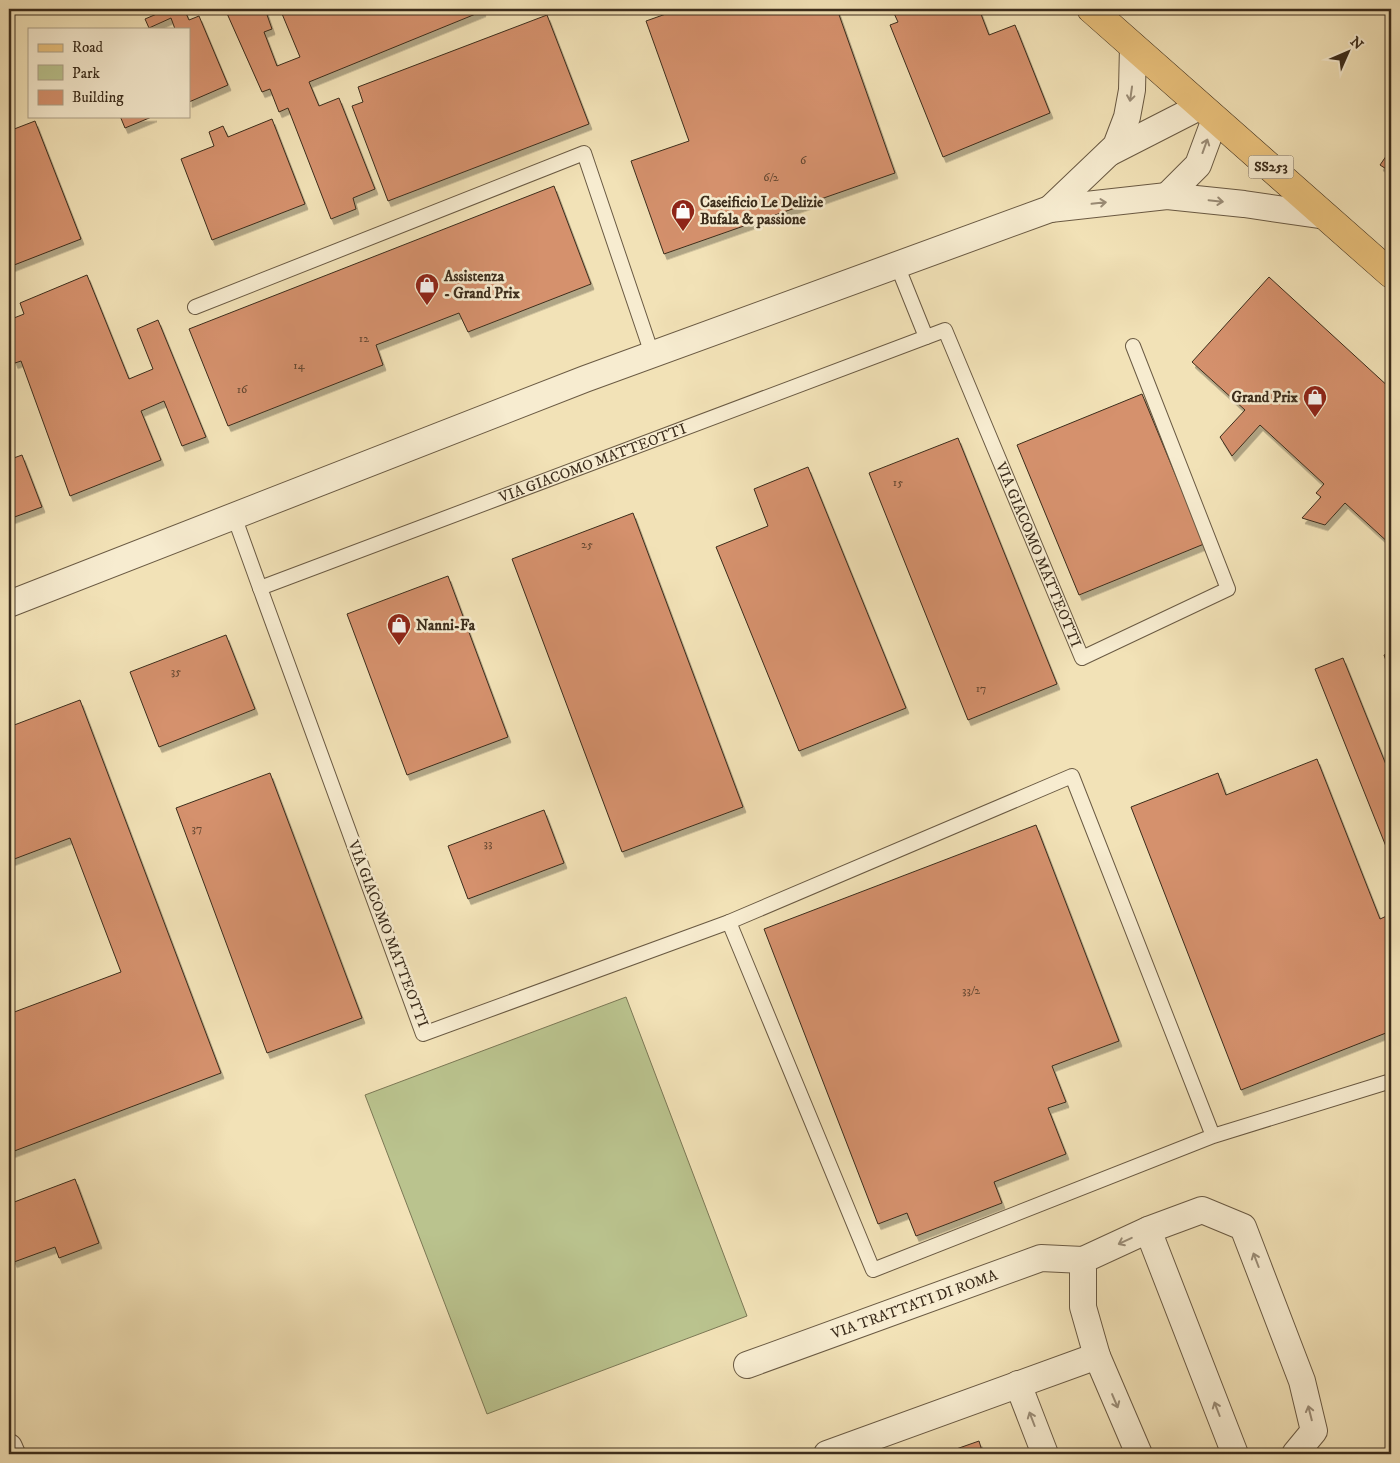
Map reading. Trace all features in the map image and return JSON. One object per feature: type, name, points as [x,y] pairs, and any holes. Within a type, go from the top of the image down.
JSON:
[{"type":"main road","name":"SS253","points":[[1091,9],[1391,274]]},
{"type":"street","points":[[1050,208],[1116,146],[1127,117],[1132,90],[1133,46]]},
{"type":"street","points":[[1109,153],[1208,112]]},
{"type":"street","points":[[1167,196],[1198,165],[1208,112]]},
{"type":"street","points":[[9,604],[585,379],[1050,208],[1167,196],[1244,204],[1326,216]]},
{"type":"street","name":"VIA TRATTATI DI ROMA","points":[[747,1365],[1041,1258],[1083,1260],[1148,1230],[1202,1210],[1243,1227],[1302,1381],[1314,1431],[1295,1454]]},
{"type":"street","points":[[1148,1230],[1235,1454]]},
{"type":"street","points":[[1083,1260],[1084,1307],[1097,1356],[1139,1454]]},
{"type":"street","points":[[826,1454],[1097,1356]]},
{"type":"street","points":[[1018,1384],[1045,1454]]},
{"type":"street","points":[[9,1447],[12,1454]]},
{"type":"lane","points":[[195,307],[584,153],[652,354]]},
{"type":"lane","points":[[897,265],[926,337]]},
{"type":"lane","name":"VIA GIACOMO MATTEOTTI","points":[[260,588],[945,330],[1082,658],[1228,589],[1133,346]]},
{"type":"lane","name":"VIA GIACOMO MATTEOTTI","points":[[234,516],[423,1034],[730,922]]},
{"type":"lane","points":[[1213,1136],[1072,776],[730,922],[873,1270],[1213,1136],[1391,1082]]},
{"type":"green space","points":[[626,997],[747,1316],[487,1414],[365,1095]]},
{"type":"building","points":[[158,9],[184,9],[189,20],[199,16],[228,85],[190,102],[190,28],[175,28],[171,18],[149,28],[145,19],[159,13]]},
{"type":"building","points":[[225,9],[265,9],[272,29],[264,32],[277,66],[300,57],[280,9],[482,9],[483,11],[309,82],[319,106],[339,98],[375,189],[353,198],[356,209],[331,219],[288,108],[279,112],[270,89],[262,92]]},
{"type":"building","points":[[680,9],[837,9],[895,173],[664,254],[631,161],[689,141],[646,21]]},
{"type":"building","points":[[892,9],[979,9],[989,35],[1015,25],[1050,113],[943,157],[890,25],[898,22]]},
{"type":"building","points":[[547,15],[589,124],[388,201],[352,106],[363,102],[358,87]]},
{"type":"building","points":[[121,118],[149,118],[125,128]]},
{"type":"building","points":[[272,119],[305,204],[212,240],[181,159],[214,146],[209,132],[223,126],[228,137]]},
{"type":"building","points":[[35,121],[81,239],[9,267],[9,131]]},
{"type":"building","points":[[1391,149],[1391,172],[1380,165]]},
{"type":"building","points":[[554,186],[591,284],[468,332],[459,313],[376,345],[383,365],[228,426],[189,329]]},
{"type":"building","points":[[87,275],[129,379],[153,369],[137,329],[158,320],[206,437],[182,446],[164,401],[141,411],[161,460],[70,496],[21,361],[15,363],[9,347],[9,320],[24,314],[20,303]]},
{"type":"building","name":"Grand Prix","points":[[1269,277],[1391,389],[1391,545],[1345,503],[1325,525],[1302,518],[1321,497],[1316,493],[1324,484],[1260,425],[1232,456],[1220,437],[1245,410],[1192,362]]},
{"type":"building","points":[[1142,394],[1204,544],[1079,595],[1017,445]]},
{"type":"building","points":[[958,438],[1057,684],[968,720],[869,473]]},
{"type":"building","points":[[9,452],[11,459],[22,455],[42,507],[9,519]]},
{"type":"building","points":[[808,467],[906,708],[799,751],[716,547],[768,526],[754,489]]},
{"type":"building","points":[[633,513],[743,807],[622,852],[512,559]]},
{"type":"building","points":[[448,576],[508,737],[407,775],[347,614]]},
{"type":"building","points":[[226,635],[255,709],[159,747],[130,672]]},
{"type":"building","points":[[1391,652],[1391,675],[1384,655]]},
{"type":"building","points":[[1343,658],[1391,777],[1391,859],[1315,669]]},
{"type":"building","points":[[80,700],[221,1073],[9,1153],[9,1014],[121,972],[70,838],[9,861],[9,727]]},
{"type":"building","points":[[1317,759],[1380,919],[1391,914],[1391,1031],[1241,1090],[1131,807],[1218,773],[1226,795]]},
{"type":"building","points":[[270,773],[362,1018],[267,1053],[176,808]]},
{"type":"building","points":[[544,810],[564,863],[468,899],[448,846]]},
{"type":"building","points":[[1036,825],[1119,1041],[1052,1066],[1066,1102],[1048,1108],[1066,1154],[994,1182],[1002,1203],[916,1236],[907,1213],[878,1224],[764,929]]},
{"type":"building","points":[[75,1179],[99,1243],[59,1258],[55,1247],[14,1262],[9,1249],[9,1204]]},
{"type":"building","points":[[979,1441],[983,1454],[942,1454]]},
{"type":"place","name":"Caseificio Le Delizie Bufala & passione","points":[[683,232]]},
{"type":"place","name":"Assistenza - Grand Prix","points":[[427,306]]},
{"type":"place","name":"Grand Prix","points":[[1315,418]]},
{"type":"place","name":"Nanni-Fa","points":[[399,646]]}]
